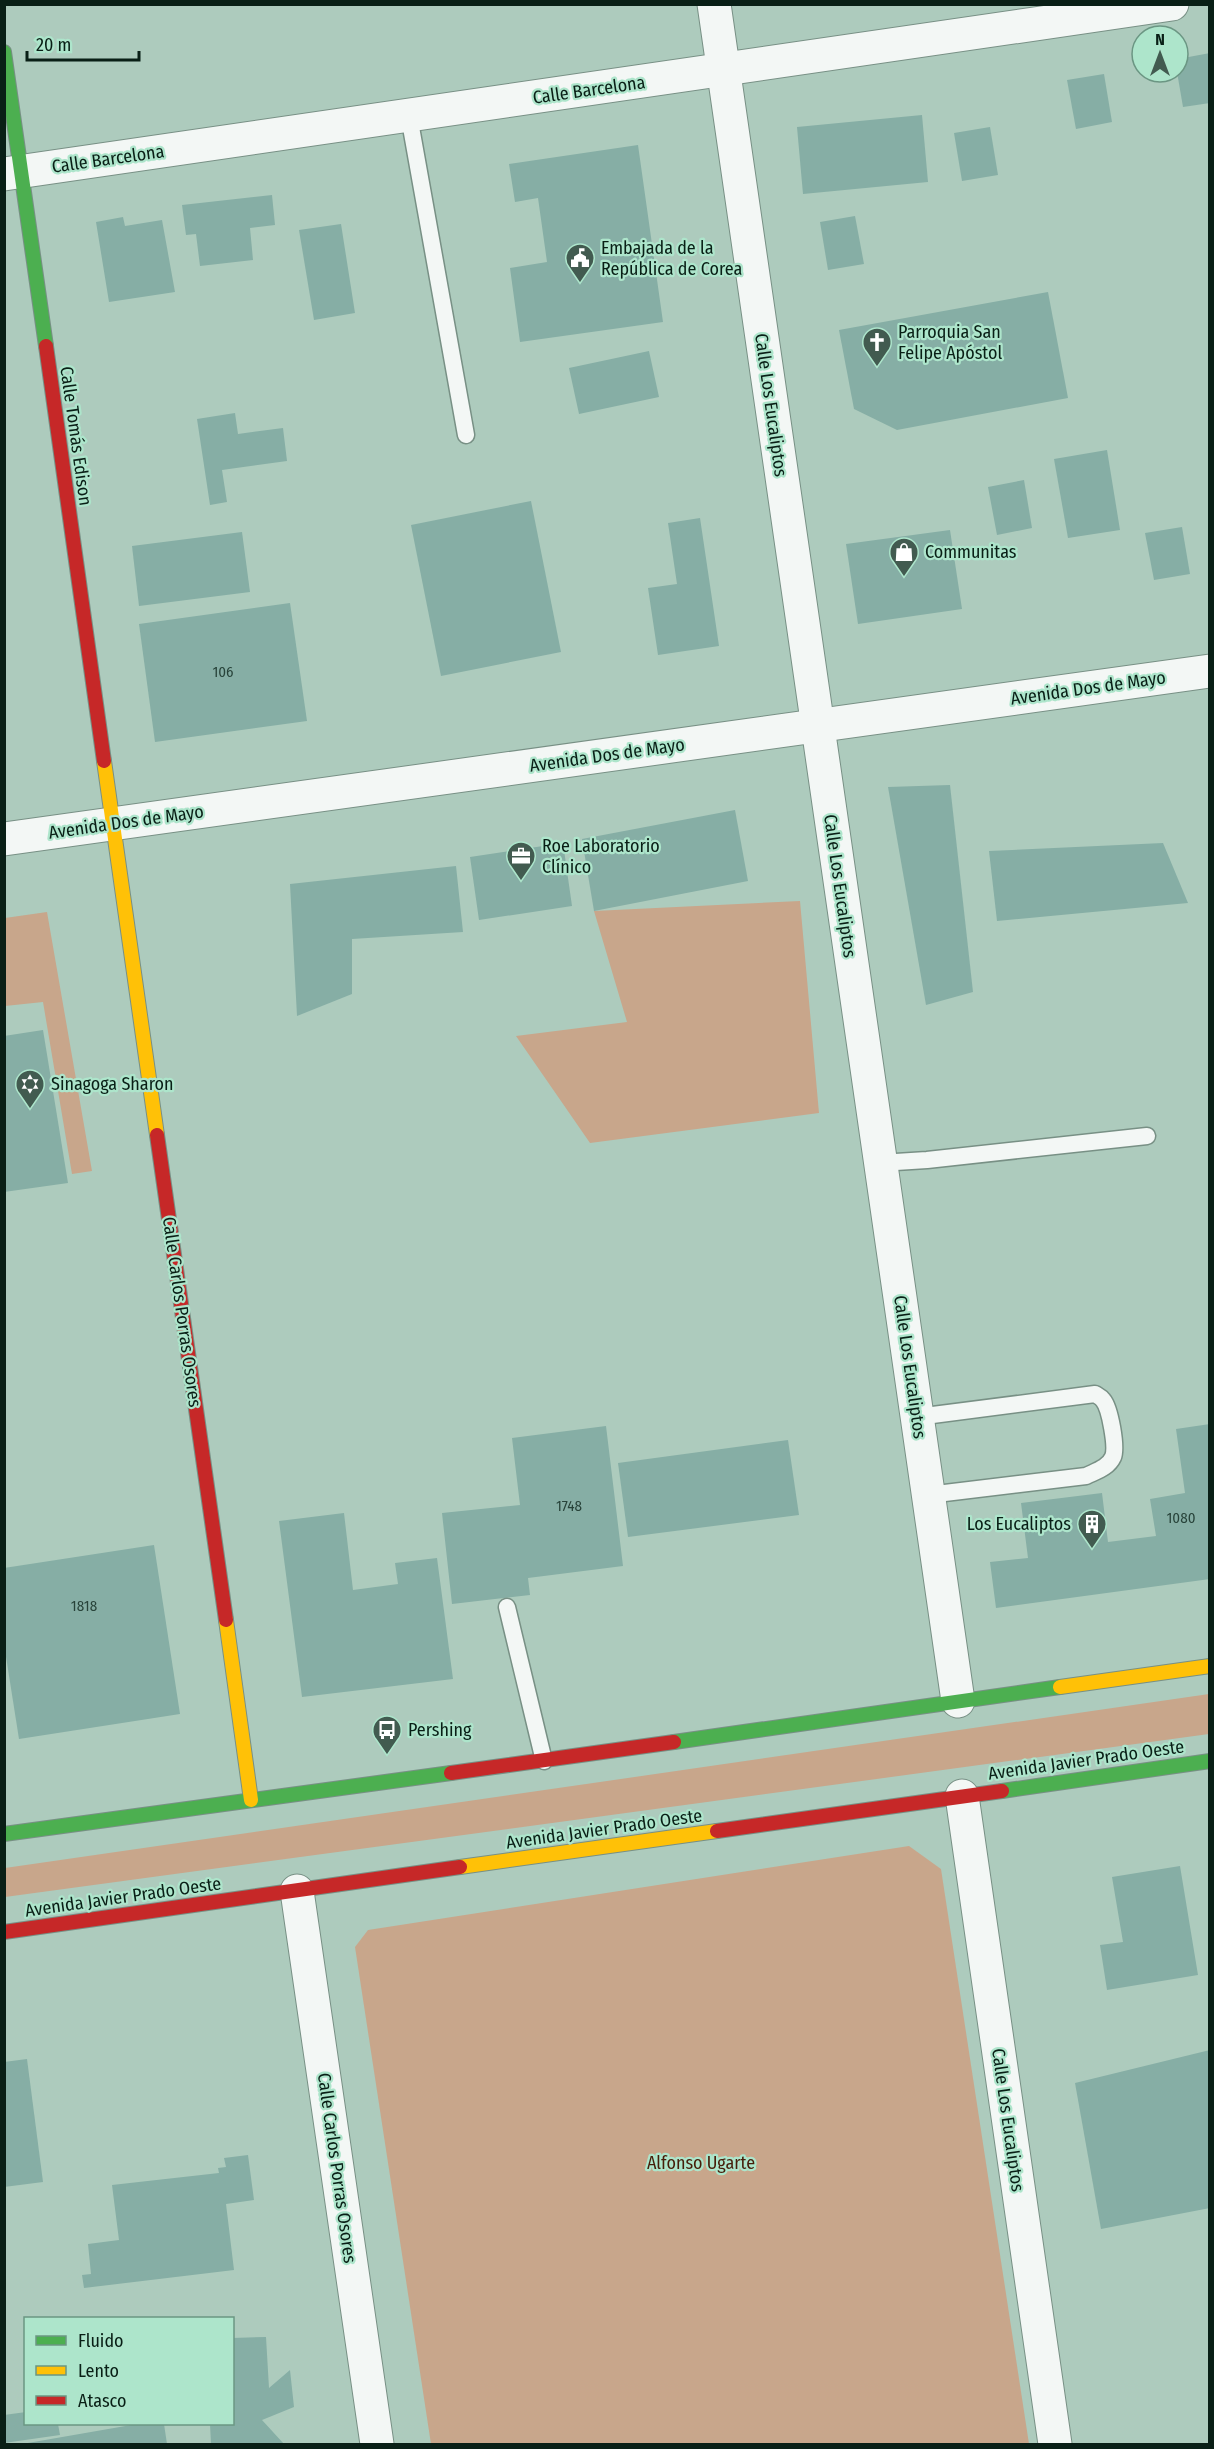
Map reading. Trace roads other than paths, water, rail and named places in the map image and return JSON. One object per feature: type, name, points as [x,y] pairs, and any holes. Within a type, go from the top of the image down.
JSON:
[{"type":"main road","name":"Calle Tomás Edison","points":[[4,52],[13,172],[112,825]]},
{"type":"main road","name":"Calle Carlos Porras Osores","points":[[112,825],[251,1800]]},
{"type":"main road","points":[[4,1834],[544,1761],[1209,1666]]},
{"type":"main road","name":"Avenida Javier Prado Oeste","points":[[4,1932],[1209,1761]]},
{"type":"street","name":"Calle Los Eucaliptos","points":[[714,4],[958,1701]]},
{"type":"street","name":"Calle Barcelona","points":[[13,172],[1172,4]]},
{"type":"street","name":"Avenida Dos de Mayo","points":[[4,839],[1209,671]]},
{"type":"street","name":"Calle Los Eucaliptos","points":[[962,1796],[1055,2445]]},
{"type":"street","name":"Calle Carlos Porras Osores","points":[[297,1891],[377,2445]]},
{"type":"lane","points":[[409,116],[466,435]]},
{"type":"lane","points":[[880,1163],[1147,1136]]},
{"type":"lane","points":[[917,1417],[1095,1394],[1103,1400],[1108,1411],[1114,1447],[1113,1457],[1104,1468],[1086,1476],[928,1495]]},
{"type":"lane","points":[[507,1607],[544,1761]]},
{"type":"place","name":"Embajada de la República de Corea","points":[[580,284]]},
{"type":"place","name":"Parroquia San Felipe Apóstol","points":[[877,368]]},
{"type":"place","name":"Communitas","points":[[904,578]]},
{"type":"place","name":"Roe Laboratorio Clínico","points":[[521,882]]},
{"type":"place","name":"Sinagoga Sharon","points":[[30,1110]]},
{"type":"place","name":"Los Eucaliptos","points":[[1092,1550]]},
{"type":"place","name":"Pershing","points":[[387,1756]]},
{"type":"park label","name":"Alfonso Ugarte","points":[[701,2163]]}]
